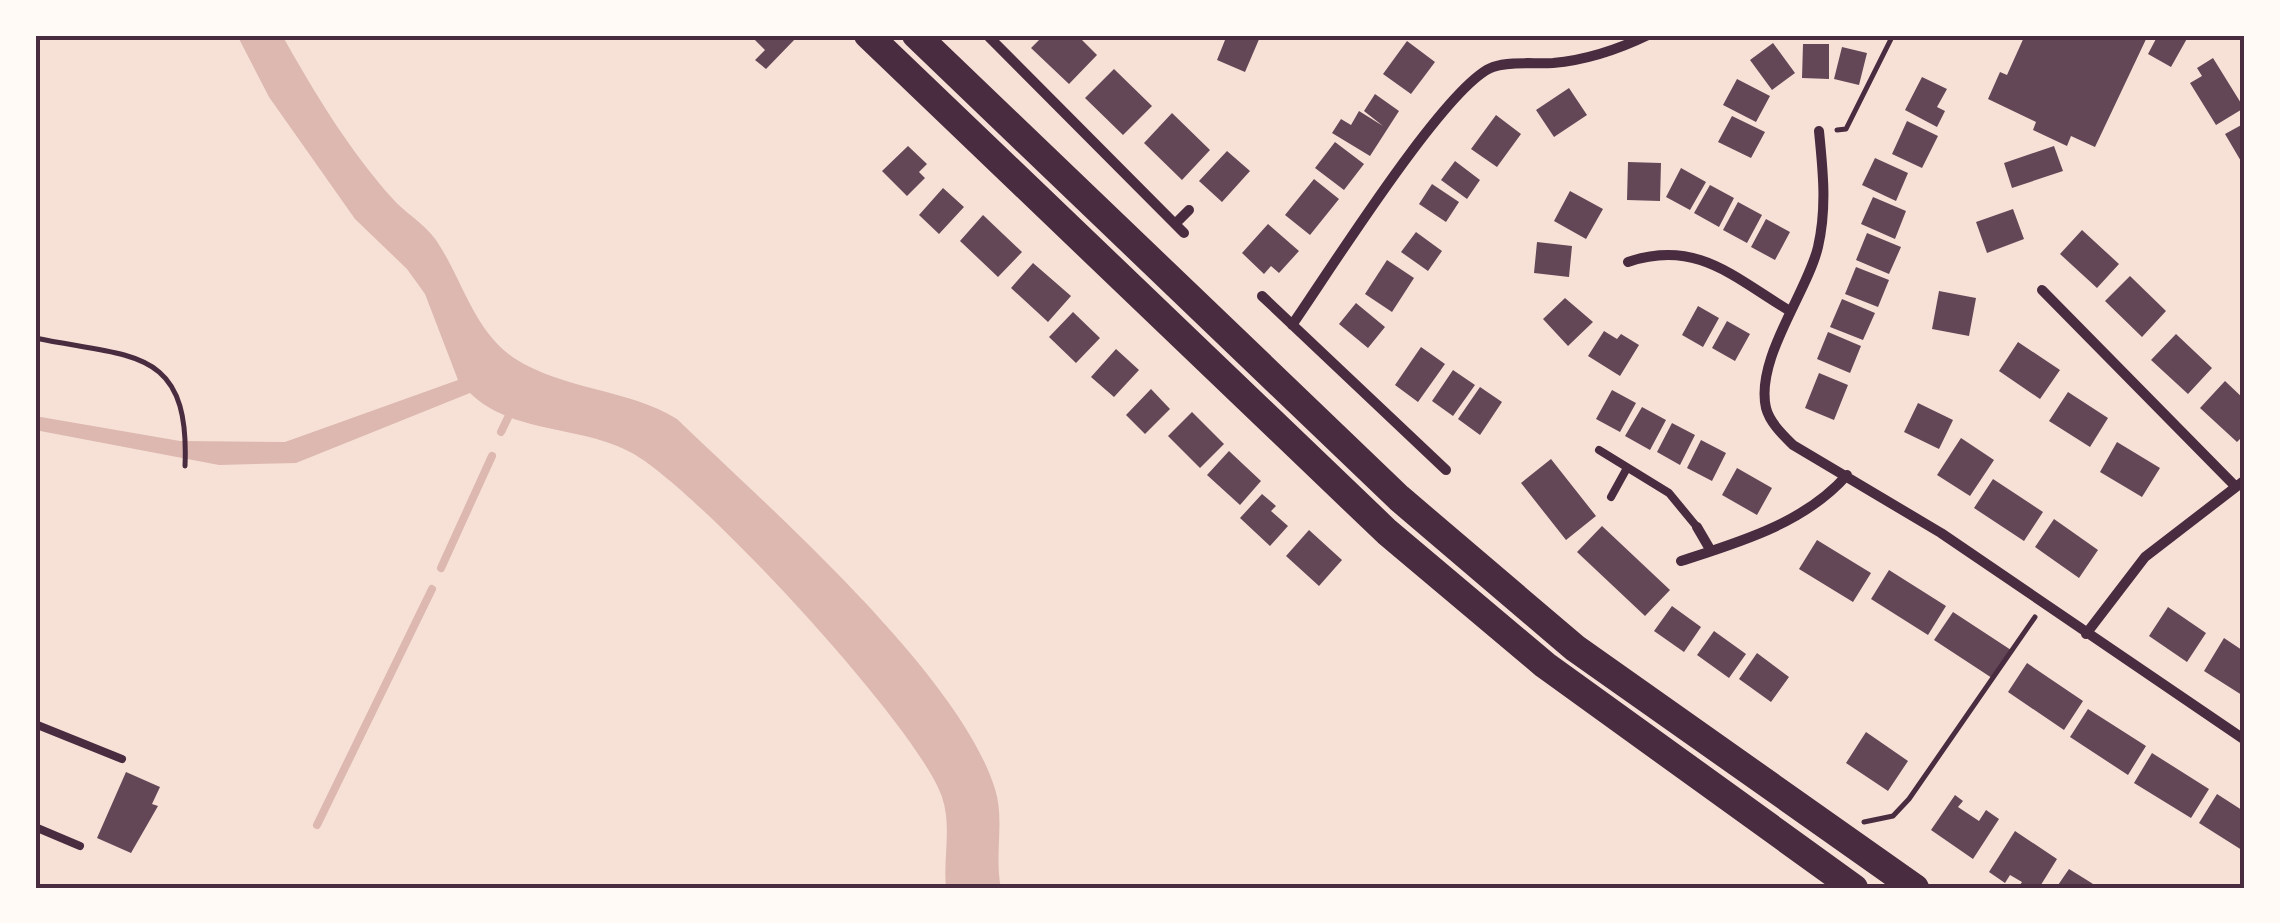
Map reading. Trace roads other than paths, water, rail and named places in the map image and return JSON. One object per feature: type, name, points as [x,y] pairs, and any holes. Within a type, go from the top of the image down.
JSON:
[{"type":"highway","points":[[868,35],[1387,532],[1545,664],[1854,888]]},
{"type":"highway","points":[[916,35],[1399,498],[1575,648],[1915,888]]},
{"type":"highway","points":[[1714,788],[1731,759]]},
{"type":"street","points":[[1292,324],[1470,78],[1495,66],[1559,62],[1610,53],[1648,35]]},
{"type":"street","points":[[991,36],[1184,233]]},
{"type":"street","points":[[1819,131],[1826,193],[1817,250],[1790,310],[1765,385],[1766,409],[1793,446],[1941,533],[2245,740]]},
{"type":"street","points":[[1174,224],[1189,210]]},
{"type":"street","points":[[1628,262],[1674,251],[1700,258],[1790,310]]},
{"type":"street","points":[[2042,290],[2240,483],[2146,556],[2086,634]]},
{"type":"street","points":[[1262,296],[1446,470]]},
{"type":"street","points":[[1681,561],[1777,526],[1825,500],[1847,475]]},
{"type":"street","points":[[1697,527],[1711,552]]},
{"type":"lane","points":[[1599,450],[1670,493],[1697,527]]},
{"type":"lane","points":[[1611,497],[1627,468]]},
{"type":"lane","points":[[35,724],[122,759]]},
{"type":"lane","points":[[35,827],[80,846]]},
{"type":"waterway","points":[[501,432],[512,409]]},
{"type":"waterway","points":[[441,568],[492,456]]},
{"type":"waterway","points":[[317,825],[432,589]]}]
